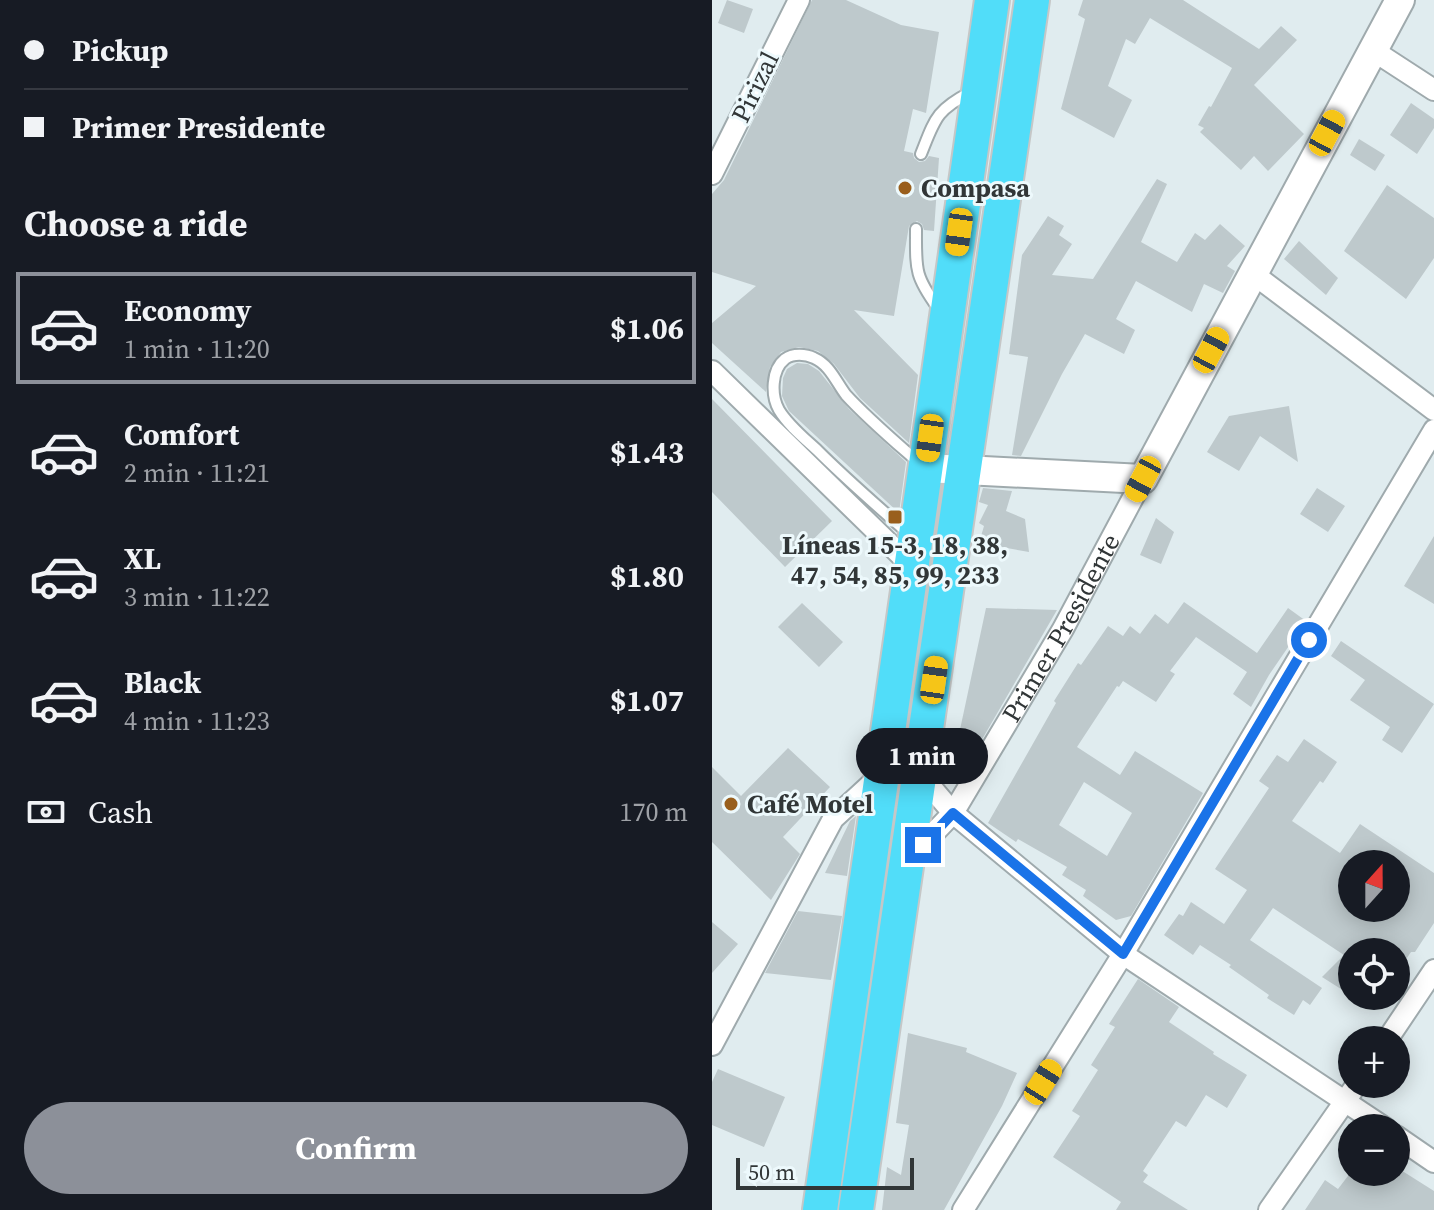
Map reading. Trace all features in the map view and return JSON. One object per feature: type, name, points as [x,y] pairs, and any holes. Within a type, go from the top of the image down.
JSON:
[{"type":"highway","points":[[820,1210],[992,0]]},
{"type":"highway","points":[[856,1210],[1032,0]]},
{"type":"highway","points":[[982,72],[1023,65]]},
{"type":"street","name":"Pirizal","points":[[712,174],[799,0]]},
{"type":"street","name":"Primer Presidente","points":[[907,861],[953,813],[1063,629],[1371,49],[1400,0]]},
{"type":"street","points":[[1371,49],[1434,90]]},
{"type":"street","points":[[1252,273],[1434,410]]},
{"type":"street","points":[[712,371],[914,553]]},
{"type":"street","points":[[963,1210],[1123,954],[1434,430]]},
{"type":"street","points":[[926,468],[1143,479]]},
{"type":"street","points":[[712,1045],[833,819],[882,774]]},
{"type":"street","points":[[920,774],[953,813],[1123,954],[1338,1085]]},
{"type":"street","points":[[1396,1026],[1434,970]]},
{"type":"street","points":[[1269,1210],[1347,1098]]},
{"type":"street","points":[[1356,1098],[1371,1114]]},
{"type":"street","points":[[1410,1146],[1434,1162]]},
{"type":"lane","points":[[921,154],[934,120],[982,72]]},
{"type":"lane","points":[[916,229],[916,271],[921,284],[947,319]]},
{"type":"lane","points":[[914,553],[857,489],[778,409],[774,392],[775,374],[784,359],[797,354],[814,357],[827,367],[845,393],[875,424],[926,468]]},
{"type":"building","points":[[727,0],[753,9],[744,33],[718,23]]},
{"type":"building","points":[[812,0],[846,0],[901,25],[939,32],[926,113],[913,109],[904,151],[913,153],[919,162],[929,156],[939,158],[934,231],[924,230],[917,221],[909,226],[894,316],[854,310],[918,375],[909,443],[860,398],[834,364],[818,351],[799,347],[781,352],[770,367],[766,392],[712,343],[712,323],[756,286],[712,272],[712,194],[724,180]]},
{"type":"building","points":[[1083,0],[1183,0],[1259,49],[1281,26],[1297,40],[1254,85],[1304,134],[1268,171],[1254,156],[1241,170],[1200,132],[1204,128],[1198,125],[1232,68],[1150,18],[1135,44],[1126,39],[1108,86],[1132,100],[1114,138],[1061,109],[1085,19],[1078,15]]},
{"type":"building","points":[[1411,103],[1434,119],[1434,128],[1417,154],[1390,135]]},
{"type":"building","points":[[1359,139],[1385,155],[1375,171],[1350,155]]},
{"type":"building","points":[[1157,179],[1167,184],[1141,242],[1177,262],[1195,233],[1205,240],[1220,224],[1245,246],[1227,266],[1235,271],[1223,293],[1204,284],[1192,312],[1136,281],[1116,319],[1135,330],[1124,354],[1085,334],[1021,456],[1012,455],[1028,357],[1009,354],[1022,255],[1048,216],[1064,226],[1059,235],[1072,244],[1052,275],[1093,279]]},
{"type":"building","points":[[1387,185],[1434,218],[1434,258],[1406,299],[1344,251]]},
{"type":"building","points":[[1299,241],[1338,278],[1326,295],[1284,259]]},
{"type":"building","points":[[797,363],[808,364],[819,371],[849,409],[906,462],[899,513],[789,411],[782,396],[783,378],[787,369]]},
{"type":"building","points":[[712,399],[832,521],[785,567],[712,492]]},
{"type":"building","points":[[1289,406],[1298,462],[1260,436],[1239,471],[1207,452],[1229,416]]},
{"type":"building","points":[[983,488],[1012,491],[1006,511],[1025,519],[1029,552],[979,543],[984,526],[979,523],[988,505],[979,502]]},
{"type":"building","points":[[1317,488],[1345,506],[1328,532],[1300,514]]},
{"type":"building","points":[[1156,518],[1174,532],[1161,564],[1140,555]]},
{"type":"building","points":[[1434,536],[1434,604],[1404,586]]},
{"type":"building","points":[[1184,602],[1257,653],[1288,608],[1306,621],[1251,707],[1233,694],[1247,672],[1196,637],[1170,671],[1175,674],[1156,702],[1123,681],[1077,747],[1120,775],[1135,751],[1203,793],[1131,916],[1116,920],[1083,896],[1086,890],[1062,875],[1067,867],[1018,839],[1016,842],[988,823],[1056,703],[1054,701],[1078,663],[1081,665],[1108,626],[1123,636],[1130,626],[1140,634],[1155,614],[1168,624]],"holes":[[[1084,782],[1132,813],[1107,856],[1059,825]]]},
{"type":"building","points":[[802,603],[843,642],[819,667],[778,627]]},
{"type":"building","points":[[986,608],[1057,610],[977,748],[955,753]]},
{"type":"building","points":[[1341,641],[1434,704],[1402,753],[1382,740],[1390,727],[1350,700],[1365,680],[1331,656]]},
{"type":"building","points":[[1304,739],[1337,762],[1292,821],[1338,852],[1338,922],[1410,922],[1410,857],[1434,873],[1434,923],[1415,952],[1410,953],[1410,938],[1338,938],[1338,951],[1273,908],[1250,940],[1322,988],[1310,1005],[1303,1000],[1294,1015],[1267,998],[1269,995],[1200,945],[1193,955],[1164,935],[1179,914],[1183,916],[1191,902],[1224,924],[1247,890],[1215,869],[1269,788],[1259,781],[1277,755],[1288,762]]},
{"type":"building","points":[[788,748],[830,787],[783,837],[800,854],[771,900],[712,842],[712,767],[741,796]]},
{"type":"building","points":[[856,816],[847,876],[825,873],[850,821]]},
{"type":"building","points":[[1360,824],[1399,850],[1342,850]]},
{"type":"building","points":[[798,911],[842,916],[831,980],[765,973]]},
{"type":"building","points":[[712,922],[738,944],[712,973]]},
{"type":"building","points":[[1338,961],[1338,987],[1322,977]]},
{"type":"building","points":[[1138,979],[1179,1007],[1169,1022],[1247,1075],[1227,1108],[1206,1095],[1186,1127],[1176,1121],[1143,1171],[1148,1175],[1143,1182],[1188,1210],[1116,1210],[1121,1202],[1053,1157],[1080,1116],[1072,1111],[1098,1070],[1091,1065],[1115,1027],[1109,1024]]},
{"type":"building","points":[[908,1033],[967,1048],[966,1052],[1017,1073],[944,1210],[882,1210],[887,1167],[901,1175],[909,1125],[896,1123]]},
{"type":"building","points":[[718,1069],[785,1097],[764,1147],[712,1125],[712,1082]]},
{"type":"building","points":[[1410,1176],[1434,1191],[1434,1210],[1305,1210],[1325,1180],[1338,1189],[1340,1186],[1410,1186]]},
{"type":"place","name":"Compasa","points":[[905,188]]},
{"type":"place","name":"Líneas 15-3, 18, 38, 47, 54, 85, 99, 233","points":[[895,517]]},
{"type":"place","name":"Café Motel","points":[[731,804]]},
{"type":"route","points":[[923,845],[953,813],[1123,954],[1309,640]]}]
